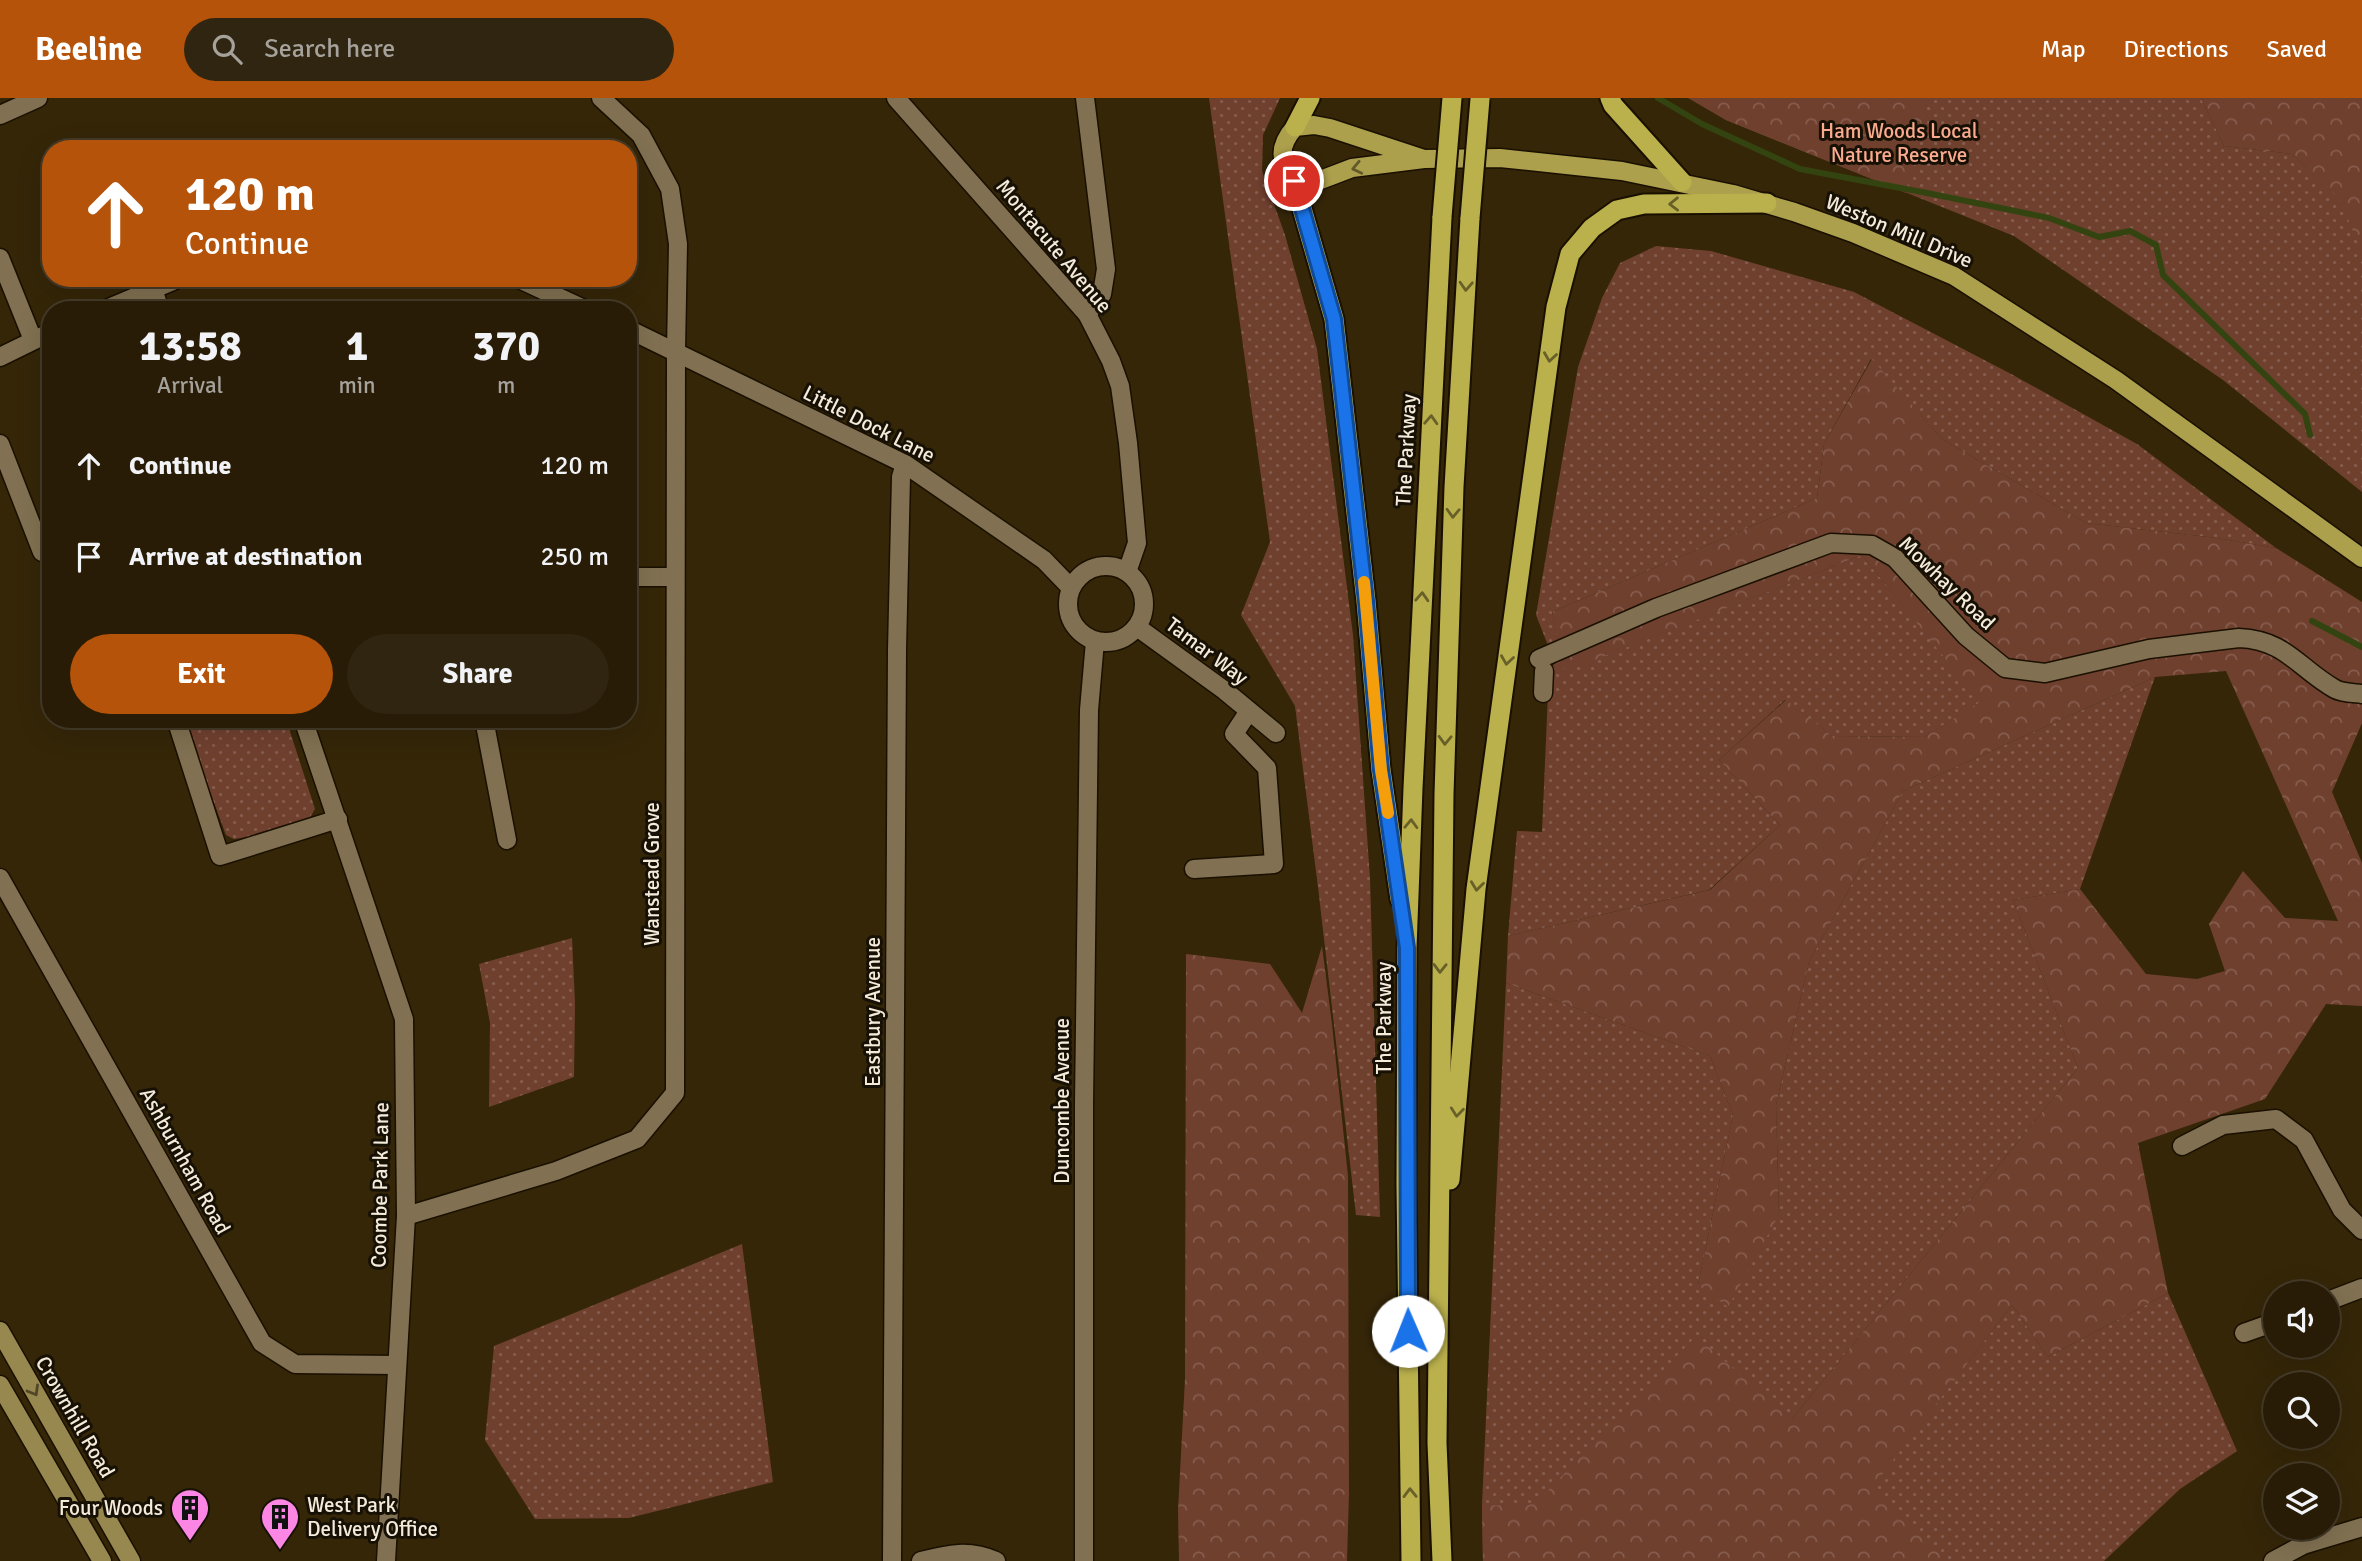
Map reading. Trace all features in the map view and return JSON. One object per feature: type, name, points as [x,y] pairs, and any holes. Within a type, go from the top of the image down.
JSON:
[{"type":"highway","points":[[1296,127],[1310,98]]},
{"type":"highway","name":"The Parkway","points":[[1411,1561],[1406,1184],[1407,948],[1442,218],[1452,98]]},
{"type":"highway","points":[[1442,1561],[1437,1443],[1437,1297],[1444,794],[1454,487],[1480,98]]},
{"type":"highway","points":[[1610,98],[1612,105],[1682,182]]},
{"type":"highway","points":[[1294,181],[1334,319],[1366,601],[1381,770],[1407,948]]},
{"type":"highway","points":[[1437,1297],[1476,889],[1556,307],[1570,254],[1592,228],[1617,210],[1644,204],[1767,203]]},
{"type":"main road","points":[[1314,125],[1424,159],[1352,168],[1310,184],[1294,181],[1284,168],[1282,150],[1287,136],[1296,127],[1314,125]]},
{"type":"main road","name":"Weston Mill Drive","points":[[1424,159],[1500,158],[1622,171],[1682,182],[1767,203],[1853,233],[1954,276],[2116,380],[2362,558]]},
{"type":"main road","name":"Crownhill Road","points":[[0,1331],[131,1561]]},
{"type":"main road","points":[[0,1385],[102,1561]]},
{"type":"street","points":[[0,115],[38,98]]},
{"type":"street","name":"Wanstead Grove","points":[[405,1216],[556,1171],[637,1139],[675,1093],[678,244],[670,189],[641,135],[601,98]]},
{"type":"street","name":"Montacute Avenue","points":[[896,98],[1087,314],[1111,361],[1120,386],[1137,543],[1127,572]]},
{"type":"street","points":[[1085,98],[1106,269],[1102,294],[1087,314]]},
{"type":"street","points":[[0,258],[33,340]]},
{"type":"street","points":[[125,301],[158,287]]},
{"type":"street","points":[[536,287],[567,301]]},
{"type":"street","points":[[153,289],[157,301]]},
{"type":"street","name":"Little Dock Lane","points":[[637,333],[905,464],[1044,560],[1071,588]]},
{"type":"street","points":[[0,357],[42,336]]},
{"type":"street","points":[[0,444],[42,552]]},
{"type":"street","name":"Eastbury Avenue","points":[[892,1561],[897,650],[901,477],[905,464]]},
{"type":"street","name":"Mowhay Road","points":[[1543,693],[1542,665],[1656,608],[1830,544],[1872,545],[1895,558],[1966,636],[2006,668],[2045,673],[2149,649],[2253,638],[2279,647],[2337,691],[2362,694]]},
{"type":"street","points":[[1098,566],[1115,567],[1127,572],[1139,583],[1144,601],[1144,613],[1138,627],[1124,639],[1109,643],[1095,641],[1079,632],[1069,617],[1067,601],[1071,588],[1081,575],[1098,566]]},
{"type":"street","points":[[637,577],[675,577]]},
{"type":"street","name":"Tamar Way","points":[[1138,627],[1276,733]]},
{"type":"street","name":"Duncombe Avenue","points":[[1084,1561],[1084,1104],[1089,709],[1095,641]]},
{"type":"street","name":"Tamar Way","points":[[1194,869],[1274,864],[1267,768],[1234,734],[1249,711]]},
{"type":"street","points":[[179,728],[220,856],[338,819]]},
{"type":"street","name":"Coombe Park Lane","points":[[306,728],[404,1018],[405,1216],[386,1561]]},
{"type":"street","points":[[486,728],[507,840]]},
{"type":"street","name":"Ashburnham Road","points":[[0,878],[262,1343],[295,1364],[397,1365]]},
{"type":"street","points":[[2182,1146],[2223,1125],[2277,1119],[2304,1140],[2342,1210],[2362,1230]]},
{"type":"street","points":[[2340,1296],[2362,1288]]},
{"type":"street","points":[[2244,1334],[2263,1327]]},
{"type":"street","points":[[2273,1561],[2303,1545],[2362,1527]]},
{"type":"street","points":[[921,1561],[953,1552],[982,1555],[996,1561]]},
{"type":"green space","points":[[1209,98],[1280,98],[1263,135],[1262,171],[1285,235],[1317,349],[1353,635],[1370,878],[1380,1217],[1356,1215],[1295,706],[1241,615],[1270,542]]},
{"type":"green space","name":"Ham Woods Local Nature Reserve","points":[[1688,98],[1927,98],[1906,193],[1726,120]]},
{"type":"green space","points":[[1689,98],[2201,98],[2224,146],[2292,154],[2329,188],[2362,98],[2362,492],[2223,380],[2014,236],[1726,120]]},
{"type":"green space","points":[[2201,98],[2362,98],[2362,254],[2340,199],[2292,154],[2224,146]]},
{"type":"green space","points":[[1656,246],[1711,251],[1854,292],[2013,375],[2137,444],[2276,548],[2217,538],[2086,523],[1942,439],[1871,359],[1824,444],[1817,498],[1552,612],[1565,671],[1862,555],[1981,702],[1924,737],[1832,736],[1785,700],[1719,760],[1780,825],[1709,890],[1508,936],[1517,831],[1542,832],[1549,670],[1555,663],[1536,615],[1578,367],[1602,298],[1620,263]]},
{"type":"green space","points":[[1872,359],[1942,439],[2086,523],[2217,538],[2276,548],[2362,602],[2362,723],[2332,792],[2362,863],[2362,1006],[2326,1004],[2265,1099],[2138,1143],[2168,1293],[2048,1357],[2012,1305],[1872,1488],[1948,1561],[1483,1561],[1482,1505],[1526,1506],[1538,1501],[1696,1336],[1792,1419],[2078,1068],[2013,900],[2080,889],[2146,974],[2197,979],[2225,971],[2209,924],[2243,871],[2285,918],[2338,921],[2226,671],[2155,677],[1903,791],[1809,962],[1776,1105],[1779,1215],[1728,1307],[1698,1285],[1733,1115],[1710,1056],[1506,983],[1508,936],[1710,890],[1780,825],[1719,760],[1786,700],[1832,736],[1924,737],[1980,702],[1862,555],[1564,672],[1552,612],[1817,498],[1824,444]]},
{"type":"green space","points":[[2155,677],[2080,889],[2013,900],[2078,1068],[1792,1419],[1871,1488],[2012,1305],[2048,1357],[2168,1293],[2237,1451],[2180,1489],[2104,1561],[1483,1561],[1482,1505],[1506,983],[1710,1056],[1733,1115],[1698,1285],[1779,1215],[1776,1105],[1809,962],[1903,791]]},
{"type":"green space","points":[[186,728],[289,728],[315,809],[309,819],[261,835],[234,839],[226,835]]},
{"type":"green space","points":[[572,938],[574,1077],[489,1107],[490,1023],[479,964]]},
{"type":"green space","points":[[1322,946],[1348,1176],[1347,1561],[1179,1561],[1178,1510],[1185,1379],[1186,954],[1270,964],[1302,1013]]},
{"type":"green space","points":[[742,1244],[773,1482],[629,1518],[535,1519],[485,1440],[494,1346]]},
{"type":"waterway","points":[[1658,98],[1702,124],[1800,169],[2049,218],[2099,237],[2130,231],[2156,245],[2163,275],[2305,414],[2310,435]]},
{"type":"waterway","points":[[2312,621],[2362,647]]},
{"type":"slow traffic","points":[[1364,582],[1381,770],[1388,813]]},
{"type":"place","name":"Four Woods","points":[[190,1542]]},
{"type":"place","name":"West Park Delivery Office","points":[[280,1551]]},
{"type":"route","points":[[1294,181],[1334,319],[1366,601],[1381,770],[1407,948],[1408,1331]]}]
